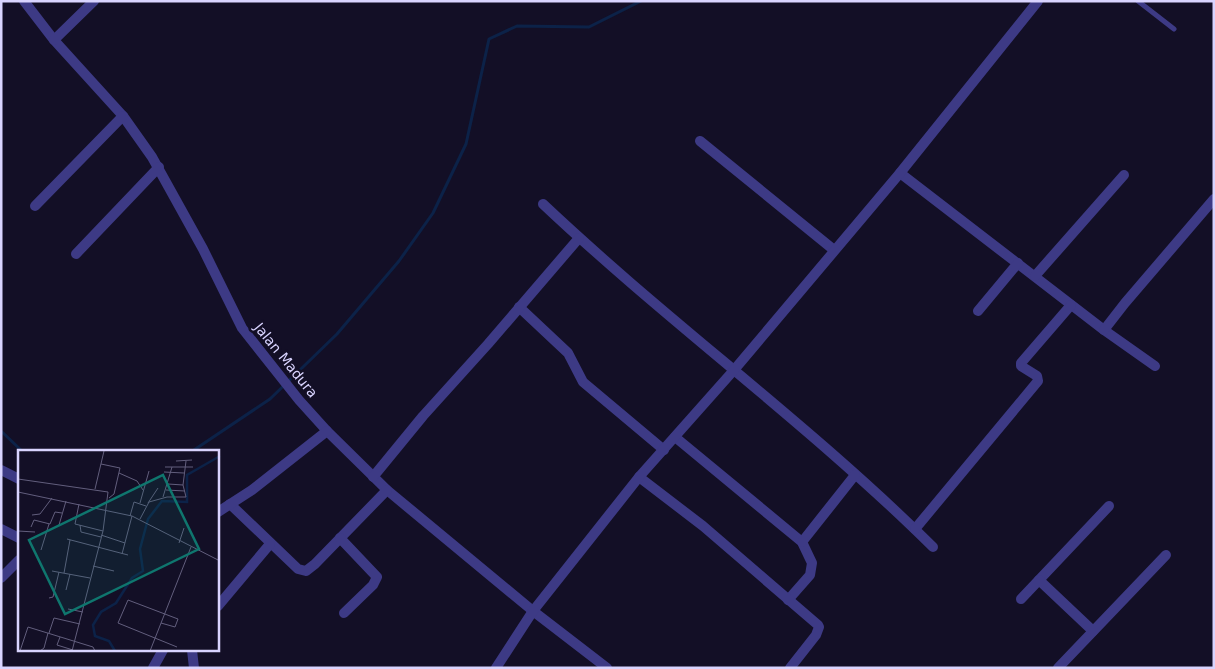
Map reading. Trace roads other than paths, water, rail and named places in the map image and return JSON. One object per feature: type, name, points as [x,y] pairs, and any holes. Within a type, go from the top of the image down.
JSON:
[{"type":"street","name":"Jalan Madura","points":[[24,1],[54,40],[122,116],[159,167],[203,249],[242,328],[270,366],[299,400],[327,431],[387,490],[533,611],[607,668]]},
{"type":"street","points":[[54,40],[94,1]]},
{"type":"street","points":[[496,668],[533,611],[639,477],[734,370],[900,172],[1038,1]]},
{"type":"street","points":[[35,206],[122,116]]},
{"type":"street","points":[[700,141],[834,250]]},
{"type":"street","points":[[76,254],[159,167]]},
{"type":"street","points":[[900,172],[1071,305],[1155,366]]},
{"type":"street","points":[[1035,276],[1124,175]]},
{"type":"street","points":[[1104,330],[1214,199]]},
{"type":"street","points":[[543,204],[579,238],[808,431],[933,547]]},
{"type":"street","points":[[373,477],[423,416],[579,238]]},
{"type":"street","points":[[978,311],[1018,263]]},
{"type":"street","points":[[915,529],[1038,381],[1037,376],[1021,366],[1021,363],[1071,305]]},
{"type":"street","points":[[519,307],[568,353],[583,382],[664,450]]},
{"type":"street","points":[[219,511],[252,490],[327,431]]},
{"type":"street","points":[[674,437],[802,542],[812,563],[810,575],[788,600]]},
{"type":"street","points":[[1,470],[18,478]]},
{"type":"street","points":[[802,542],[855,475]]},
{"type":"street","points":[[639,477],[703,526],[818,625],[819,628],[816,635],[790,668]]},
{"type":"street","points":[[230,504],[270,544],[298,568],[306,571],[387,490]]},
{"type":"street","points":[[1021,599],[1110,506]]},
{"type":"street","points":[[1,529],[18,538]]},
{"type":"street","points":[[340,538],[377,577],[373,585],[344,613]]},
{"type":"street","points":[[219,605],[270,544]]},
{"type":"street","points":[[1058,668],[1166,554]]},
{"type":"street","points":[[1,578],[18,561]]},
{"type":"street","points":[[1039,580],[1093,631]]},
{"type":"street","points":[[153,668],[162,652]]},
{"type":"street","points":[[192,652],[194,668]]},
{"type":"lane","points":[[1138,1],[1174,29]]},
{"type":"waterway","points":[[194,450],[270,399],[337,334],[399,261],[433,213],[466,144],[489,39],[517,26],[589,27],[641,1]]},
{"type":"waterway","points":[[1,431],[21,450]]}]
